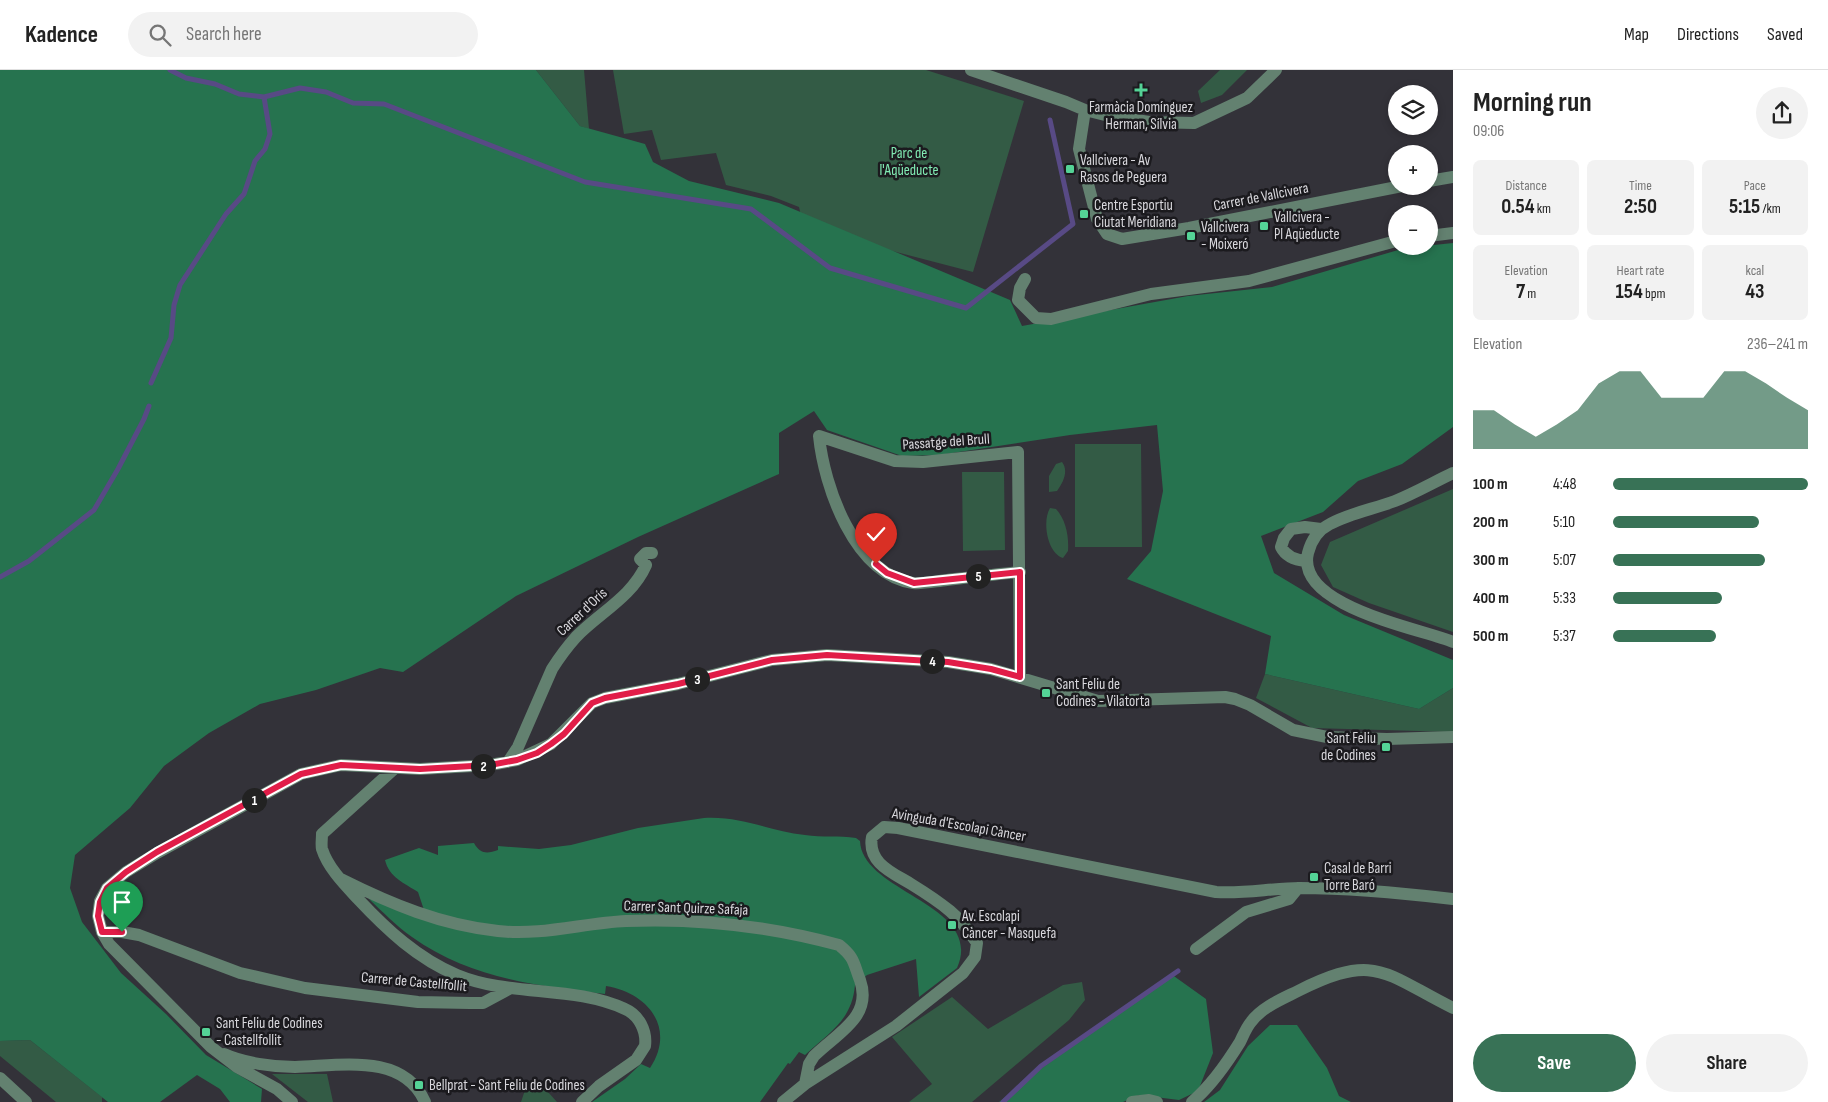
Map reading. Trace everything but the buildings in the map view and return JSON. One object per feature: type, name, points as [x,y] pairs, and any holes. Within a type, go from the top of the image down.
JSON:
[{"type":"street","points":[[971,70],[1085,110],[1149,122],[1194,123],[1247,98],[1276,70]]},
{"type":"street","name":"Carrer de Vallcivera","points":[[1085,110],[1079,149],[1097,219],[1107,234],[1122,239],[1189,228],[1388,189]]},
{"type":"street","points":[[1438,180],[1453,177]]},
{"type":"street","points":[[1438,235],[1453,233]]},
{"type":"street","points":[[1025,279],[1020,288],[1018,300],[1036,318],[1051,319],[1152,294],[1249,281],[1388,243]]},
{"type":"street","name":"Passatge del Brull","points":[[819,436],[895,461],[937,461],[1018,452],[1020,572],[914,583],[887,573],[864,550],[834,501],[822,458],[819,436]]},
{"type":"street","points":[[1453,473],[1396,500],[1343,518],[1321,529],[1314,538],[1306,561],[1311,577],[1328,596],[1358,610],[1453,642]]},
{"type":"street","points":[[1306,561],[1297,560],[1283,552],[1280,547],[1284,538],[1291,529],[1313,527],[1321,529]]},
{"type":"street","name":"Carrer d'Orís","points":[[508,762],[518,747],[559,657],[576,637],[634,587],[646,565],[640,559],[646,553],[652,553]]},
{"type":"street","points":[[1020,572],[1020,677]]},
{"type":"street","points":[[292,1102],[278,1089],[237,1067],[211,1047],[170,1003],[109,944],[102,932],[98,916],[100,902],[107,888],[157,852],[301,774],[341,765],[394,768],[459,767],[508,762],[537,753],[551,744],[564,734],[592,703],[605,698],[678,684],[772,660],[827,655],[948,662],[991,669],[1084,699],[1098,701],[1225,697],[1250,705],[1293,730],[1326,737],[1387,739],[1453,737]]},
{"type":"street","points":[[394,768],[322,834],[321,847],[341,879],[369,911],[415,951],[456,974],[510,989],[594,1000],[626,1009],[636,1016],[643,1027],[646,1046],[636,1060],[599,1086],[582,1102]]},
{"type":"street","name":"Avinguda d'Escolapi Càncer","points":[[783,1102],[805,1084],[896,1026],[963,973],[972,962],[977,951],[977,943],[965,925],[950,911],[892,874],[879,862],[870,844],[874,834],[884,828],[898,828],[1004,848],[1216,892],[1298,888],[1374,891],[1453,899]]},
{"type":"street","name":"Carrer Sant Quirze Safaja","points":[[341,879],[385,901],[426,916],[498,931],[535,932],[624,921],[731,923],[839,945],[850,954],[856,963],[864,988],[862,1004],[858,1015],[814,1056],[809,1064],[805,1084]]},
{"type":"street","points":[[1196,948],[1246,912],[1289,899],[1298,888]]},
{"type":"street","name":"Carrer de Castellfollit","points":[[102,932],[122,932],[139,936],[240,973],[305,988],[418,1002],[470,1004],[483,1004],[510,989]]},
{"type":"street","points":[[1192,1102],[1203,1093],[1219,1072],[1251,1022],[1269,1006],[1339,973],[1368,969],[1397,977],[1453,1008]]},
{"type":"street","points":[[211,1047],[248,1061],[285,1066],[367,1065],[384,1068],[411,1080],[420,1090],[425,1102]]},
{"type":"street","points":[[0,1078],[26,1102]]},
{"type":"street","points":[[1132,1102],[1149,1100],[1157,1102]]},
{"type":"green space","points":[[0,70],[536,70],[580,126],[645,144],[653,162],[689,181],[779,203],[1010,300],[1022,326],[1188,296],[1272,287],[1388,253],[1388,255],[1438,255],[1438,245],[1453,243],[1453,427],[1402,464],[1358,481],[1323,512],[1261,536],[1274,573],[1344,615],[1453,660],[1453,688],[1419,709],[1265,674],[1271,636],[1127,579],[1151,551],[1163,491],[1157,425],[1070,435],[939,455],[902,456],[827,430],[814,411],[779,433],[779,474],[638,537],[516,596],[403,672],[380,668],[316,690],[260,704],[209,733],[164,766],[130,808],[75,855],[70,888],[82,922],[121,973],[166,1014],[206,1055],[262,1089],[261,1102],[230,1102],[220,1089],[197,1075],[160,1102],[108,1102],[30,1040],[0,1041]]},
{"type":"green space","points":[[536,70],[584,70],[589,129],[580,126]]},
{"type":"green space","name":"Parc de l'Aqüeducte","points":[[613,70],[926,70],[1024,101],[973,272],[854,241],[802,220],[799,207],[771,196],[726,185],[716,153],[661,160],[652,130],[624,134]]},
{"type":"green space","points":[[1220,70],[1247,70],[1222,95],[1201,103],[1198,91]]},
{"type":"green space","points":[[1075,444],[1141,444],[1142,547],[1075,547]]},
{"type":"green space","points":[[1062,462],[1065,469],[1063,481],[1057,491],[1049,492],[1049,476],[1056,464]]},
{"type":"green space","points":[[962,472],[1004,472],[1005,550],[963,551]]},
{"type":"green space","points":[[1453,489],[1453,632],[1369,603],[1333,587],[1321,565],[1330,542]]},
{"type":"green space","points":[[1050,508],[1056,509],[1066,529],[1068,551],[1063,558],[1053,550],[1048,536],[1046,521]]},
{"type":"green space","points":[[1265,674],[1419,709],[1453,688],[1453,732],[1312,728],[1256,698]]},
{"type":"green space","points":[[704,818],[743,821],[811,836],[856,838],[860,841],[866,859],[880,874],[939,913],[954,928],[961,946],[957,968],[919,997],[916,959],[867,975],[855,985],[849,1007],[838,1024],[805,1055],[799,1052],[790,1064],[788,1063],[760,1102],[592,1102],[625,1079],[641,1064],[650,1068],[657,1054],[660,1040],[659,1027],[654,1015],[646,1005],[635,996],[606,986],[605,994],[529,983],[480,971],[434,951],[412,937],[395,924],[369,899],[424,910],[418,892],[394,875],[385,860],[419,848],[438,855],[438,846],[474,843],[481,851],[487,852],[498,850],[498,846],[539,849],[571,845],[638,828]]},
{"type":"green space","points":[[1171,974],[1206,999],[1213,1053],[1198,1091],[1179,1100],[1139,1095],[1123,1102],[999,1102],[1042,1068]]},
{"type":"green space","points":[[1082,982],[1085,1000],[1069,1020],[972,1102],[909,1102],[932,1084],[892,1037],[952,997],[988,1029],[1063,985]]},
{"type":"green space","points":[[1270,1025],[1297,1025],[1327,1068],[1339,1096],[1351,1102],[1204,1102],[1220,1090],[1248,1046]]},
{"type":"green space","points":[[30,1040],[102,1097],[102,1102],[56,1102],[0,1056],[0,1041]]},
{"type":"green space","points":[[272,1074],[327,1074],[333,1102],[308,1102]]},
{"type":"green space","points":[[539,1082],[557,1102],[521,1102],[525,1090]]},
{"type":"waterway","points":[[170,70],[186,78],[215,84],[239,94],[264,97],[300,88],[326,92],[353,103],[384,104],[585,182],[751,209],[830,268],[966,308],[1073,224],[1050,120]]},
{"type":"waterway","points":[[151,383],[171,338],[174,305],[180,285],[226,214],[244,194],[255,161],[265,149],[270,134],[264,97]]},
{"type":"waterway","points":[[0,577],[29,561],[94,510],[118,469],[149,406]]},
{"type":"waterway","points":[[1003,1102],[1041,1066],[1178,971]]},
{"type":"place","name":"Farmàcia Domínguez Herman, Sílvia","points":[[1141,90]]},
{"type":"place","name":"Vallcivera - Av Rasos de Peguera","points":[[1070,169]]},
{"type":"place","name":"Centre Esportiu Ciutat Meridiana","points":[[1084,214]]},
{"type":"place","name":"Vallcivera - Pl Aqüeducte","points":[[1264,226]]},
{"type":"place","name":"Vallcivera - Moixeró","points":[[1191,236]]},
{"type":"place","name":"Sant Feliu de Codines - Vilatorta","points":[[1046,693]]},
{"type":"place","name":"Sant Feliu de Codines","points":[[1386,747]]},
{"type":"place","name":"Casal de Barri Torre Baró","points":[[1314,877]]},
{"type":"place","name":"Av. Escolapi Càncer - Masquefa","points":[[952,925]]},
{"type":"place","name":"Sant Feliu de Codines - Castellfollit","points":[[206,1032]]},
{"type":"place","name":"Bellprat - Sant Feliu de Codines","points":[[419,1085]]},
{"type":"route","points":[[122,932],[102,932],[98,916],[100,902],[107,888],[126,872],[157,852],[301,774],[341,765],[420,769],[490,765],[517,760],[537,753],[551,744],[564,734],[592,703],[627,692],[678,684],[772,660],[827,655],[948,662],[970,664],[1020,677],[1020,572],[914,583],[887,573],[876,564]]}]
